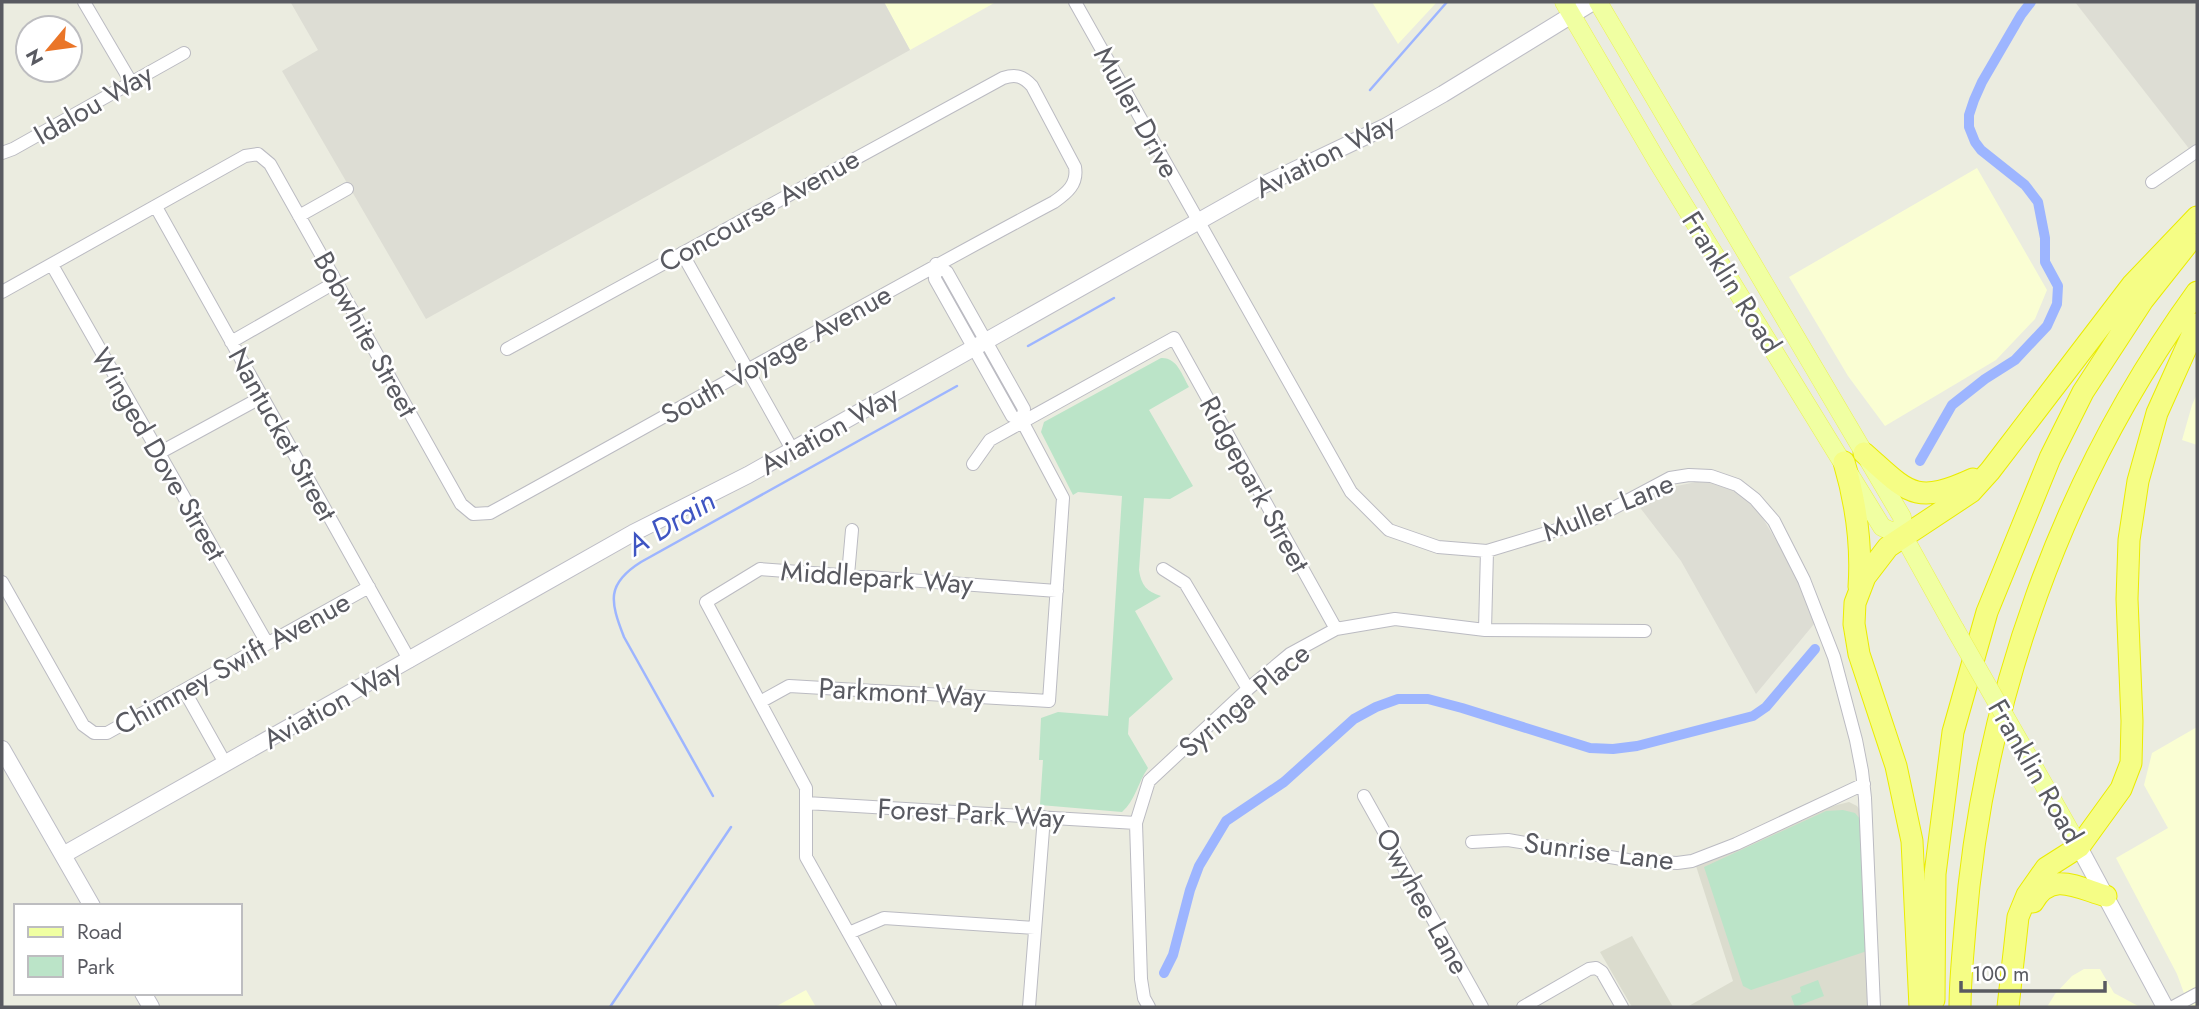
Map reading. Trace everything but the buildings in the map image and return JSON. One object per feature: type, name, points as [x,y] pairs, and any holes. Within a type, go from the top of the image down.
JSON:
[{"type":"highway","points":[[1858,592],[1888,547],[1970,492],[1990,471],[2132,285],[2197,217]]},
{"type":"highway","points":[[1934,1007],[1935,874],[1951,745],[1987,612],[2050,458],[2083,392],[2143,300],[2197,232]]},
{"type":"highway","points":[[1960,1007],[1975,828],[2010,673],[2039,587],[2089,472],[2125,405],[2172,327],[2197,292]]},
{"type":"highway","points":[[2008,1007],[2018,917],[2027,895],[2046,868],[2079,847],[2121,789],[2131,763],[2127,599],[2129,540],[2136,493],[2157,413],[2197,324]]},
{"type":"highway","points":[[1864,453],[1903,488],[1923,494],[1938,493],[1990,471]]},
{"type":"highway","points":[[1844,462],[1858,523],[1860,562],[1854,624],[1859,654],[1896,766],[1912,841],[1920,1007]]},
{"type":"highway","points":[[2014,961],[2028,913],[2041,890],[2062,882],[2106,896]]},
{"type":"main road","name":"Franklin Road","points":[[1595,2],[1902,517],[1903,537],[2079,847]]},
{"type":"main road","name":"Franklin Road","points":[[1568,8],[1673,188],[1882,527],[1903,537]]},
{"type":"main road","points":[[1673,188],[1703,217],[1754,298],[1763,298],[1770,294]]},
{"type":"street","points":[[84,2],[131,82]]},
{"type":"street","name":"Muller Drive","points":[[1075,2],[1199,222]]},
{"type":"street","name":"Aviation Way","points":[[63,855],[634,533],[793,450],[1263,185],[1385,127],[1454,87],[1568,8],[1595,2]]},
{"type":"street","name":"Idalou Way","points":[[2,153],[184,53]]},
{"type":"street","name":"South Voyage Avenue","points":[[473,514],[490,513],[1066,194],[1074,184],[1075,167],[1032,86],[1025,79],[1013,75]]},
{"type":"street","name":"Concourse Avenue","points":[[507,349],[990,83],[1013,75]]},
{"type":"street","points":[[2152,182],[2197,151]]},
{"type":"street","name":"Bobwhite Street","points":[[156,206],[245,156],[258,154],[271,164],[461,504],[473,514]]},
{"type":"street","points":[[299,216],[347,189]]},
{"type":"street","points":[[2,292],[156,206]]},
{"type":"street","name":"Nantucket Street","points":[[156,206],[410,661]]},
{"type":"street","name":"Muller Lane","points":[[1199,222],[1351,492],[1389,530],[1438,547],[1487,551],[1593,519],[1670,478],[1689,475],[1711,476],[1737,485],[1755,499],[1774,521],[1804,580],[1834,657],[1856,740],[1864,784],[1874,1007]]},
{"type":"street","points":[[682,253],[793,450]]},
{"type":"street","points":[[936,264],[935,279],[980,346],[1012,416],[1022,421],[1063,498],[1057,591]]},
{"type":"street","name":"Winged Dove Street","points":[[52,265],[267,643]]},
{"type":"street","points":[[231,342],[336,282]]},
{"type":"street","name":"Ridgepark Street","points":[[1022,421],[1174,338],[1336,629]]},
{"type":"street","points":[[159,453],[262,397]]},
{"type":"street","points":[[973,464],[990,440],[1022,421]]},
{"type":"street","points":[[848,575],[852,530]]},
{"type":"street","points":[[1485,630],[1487,551]]},
{"type":"street","name":"Middlepark Way","points":[[760,702],[706,602],[760,569],[1057,591]]},
{"type":"street","points":[[1163,569],[1185,583],[1248,689]]},
{"type":"street","name":"Chimney Swift Avenue","points":[[2,582],[83,726],[94,733],[107,733],[369,587]]},
{"type":"street","name":"Parkmont Way","points":[[760,702],[789,686],[1049,701],[1057,591]]},
{"type":"street","name":"Syringa Place","points":[[1146,1003],[1141,979],[1136,823],[1149,781],[1248,689],[1290,654],[1336,629],[1395,619],[1485,630],[1645,631]]},
{"type":"street","points":[[184,690],[225,763]]},
{"type":"street","points":[[760,702],[806,788],[806,857],[891,1007]]},
{"type":"street","points":[[2,749],[91,904]]},
{"type":"street","name":"Sunrise Lane","points":[[1472,842],[1508,840],[1628,860],[1678,863],[1692,861],[1710,856],[1864,784]]},
{"type":"street","name":"Owyhee Lane","points":[[1364,796],[1482,1007]]},
{"type":"street","name":"Forest Park Way","points":[[806,803],[1136,823]]},
{"type":"street","points":[[1029,1007],[1044,817]]},
{"type":"street","name":"Franklin Road","points":[[2079,847],[2165,1007]]},
{"type":"street","points":[[849,933],[884,918],[1035,928]]},
{"type":"street","points":[[1523,1007],[1589,969],[1596,968],[1602,972],[1622,1007]]},
{"type":"street","points":[[2173,1007],[2197,994]]},
{"type":"shaded area","points":[[884,2],[996,2],[910,50]]},
{"type":"shaded area","points":[[884,2],[910,50],[426,319],[282,71],[318,50],[291,3]]},
{"type":"shaded area","points":[[1372,2],[1437,2],[1398,44]]},
{"type":"shaded area","points":[[2075,2],[2197,2],[2197,151],[2194,155]]},
{"type":"shaded area","points":[[1977,168],[2047,290],[2035,319],[1996,360],[1885,426],[1848,376],[1789,277]]},
{"type":"shaded area","points":[[2197,394],[2197,445],[2182,440]]},
{"type":"shaded area","points":[[1696,482],[1711,483],[1737,492],[1759,512],[1801,587],[1814,624],[1756,694],[1681,561],[1638,505],[1667,488]]},
{"type":"shaded area","points":[[2197,727],[2197,1007],[2189,1007],[2177,974],[2116,858],[2168,828],[2144,785],[2152,753]]},
{"type":"shaded area","points":[[1849,802],[1859,809],[1869,1007],[1687,1007],[1733,981],[1696,866],[1829,807]]},
{"type":"shaded area","points":[[1632,936],[1673,1007],[1632,1007],[1600,952]]},
{"type":"shaded area","points":[[2084,969],[2100,969],[2114,993],[2140,1007],[2047,1007],[2072,976]]},
{"type":"shaded area","points":[[806,990],[816,1007],[775,1007]]},
{"type":"green space","points":[[1161,358],[1167,358],[1175,364],[1189,387],[1149,410],[1193,486],[1170,499],[1144,498],[1139,570],[1146,587],[1161,596],[1135,611],[1173,679],[1129,718],[1128,734],[1148,768],[1122,812],[1040,805],[1043,760],[1039,760],[1041,718],[1058,712],[1108,716],[1122,496],[1078,492],[1073,495],[1041,432],[1044,422]]},
{"type":"green space","points":[[1843,810],[1855,813],[1860,819],[1867,951],[1751,990],[1743,986],[1704,867],[1826,811]]},
{"type":"green space","points":[[1818,980],[1824,996],[1795,1007],[1791,996],[1801,992],[1800,987]]},
{"type":"waterway","name":"A Drain","points":[[1370,90],[1447,2]]},
{"type":"waterway","points":[[1920,461],[1952,405],[2015,360],[2047,326],[2057,304],[2058,286],[2045,262],[2045,238],[2038,202],[2025,185],[1981,150],[1969,127],[1969,115],[1982,82],[2031,2]]},
{"type":"waterway","name":"A Drain","points":[[1028,346],[1114,298]]},
{"type":"waterway","name":"A Drain","points":[[713,796],[624,637],[614,603],[617,586],[622,578],[641,562],[957,386]]},
{"type":"waterway","points":[[1164,973],[1173,955],[1199,866],[1226,821],[1284,782],[1354,719],[1376,707],[1398,699],[1428,699],[1590,748],[1637,746],[1753,716],[1766,707],[1815,649]]},
{"type":"waterway","name":"A Drain","points":[[610,1007],[731,827]]}]
